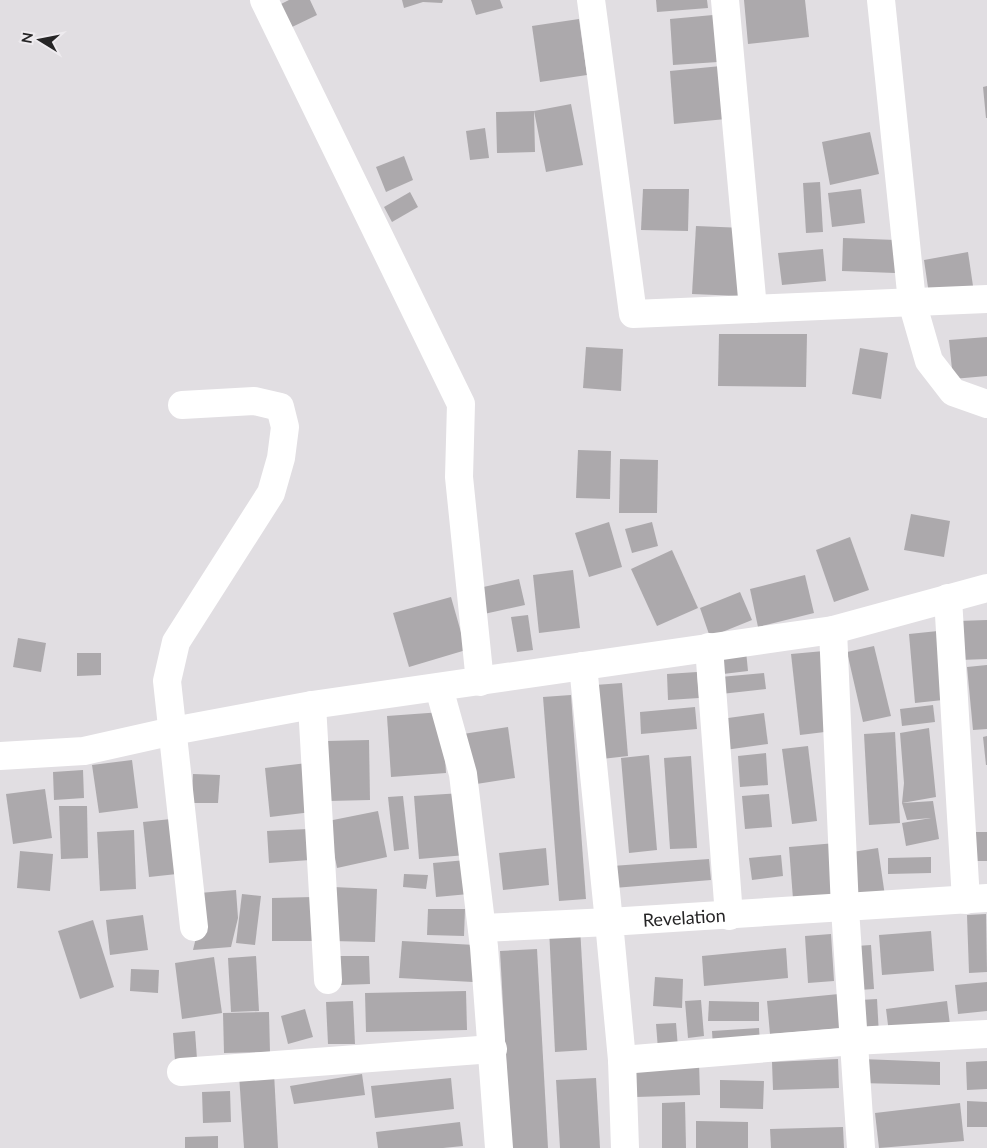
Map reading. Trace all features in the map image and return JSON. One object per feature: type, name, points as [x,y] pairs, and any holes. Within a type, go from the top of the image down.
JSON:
[{"type":"street","points":[[264,0],[462,404],[459,477],[480,682]]},
{"type":"street","points":[[591,0],[633,314],[987,299]]},
{"type":"street","points":[[725,0],[753,309]]},
{"type":"street","points":[[881,0],[912,302],[929,361],[953,392],[987,404]]},
{"type":"street","points":[[182,405],[254,401],[280,407],[285,426],[280,458],[271,493],[176,642],[167,681],[194,927]]},
{"type":"street","points":[[0,756],[84,751],[173,731],[312,706],[833,630],[987,588]]},
{"type":"street","points":[[948,598],[976,899]]},
{"type":"street","points":[[833,630],[845,909],[861,1148]]},
{"type":"street","points":[[709,648],[729,916]]},
{"type":"street","points":[[583,666],[622,1060],[625,1148]]},
{"type":"street","points":[[439,688],[463,774],[482,928],[493,1049],[499,1148]]},
{"type":"street","points":[[312,706],[328,980]]},
{"type":"street","name":"Revelation","points":[[482,928],[729,916],[976,899]]},
{"type":"street","points":[[622,1060],[854,1041],[987,1034]]},
{"type":"street","points":[[181,1072],[493,1049]]},
{"type":"building","points":[[289,0],[310,0],[317,15],[290,28],[279,5]]},
{"type":"building","points":[[402,0],[443,0],[442,3],[423,2],[404,8]]},
{"type":"building","points":[[471,0],[500,0],[503,8],[476,15]]},
{"type":"building","points":[[656,0],[707,0],[708,8],[657,12]]},
{"type":"building","points":[[744,0],[805,0],[809,37],[748,44]]},
{"type":"building","points":[[713,15],[718,62],[673,65],[670,19]]},
{"type":"building","points":[[579,19],[587,75],[540,82],[532,26]]},
{"type":"building","points":[[721,66],[726,119],[674,124],[670,71]]},
{"type":"building","points":[[987,86],[987,118],[986,118],[983,87]]},
{"type":"building","points":[[571,104],[583,165],[546,172],[534,111]]},
{"type":"building","points":[[534,111],[535,152],[497,153],[496,112]]},
{"type":"building","points":[[485,128],[489,158],[470,160],[466,131]]},
{"type":"building","points":[[870,132],[879,174],[830,185],[822,142]]},
{"type":"building","points":[[404,156],[413,180],[386,192],[376,167]]},
{"type":"building","points":[[820,182],[823,232],[806,233],[803,183]]},
{"type":"building","points":[[643,189],[689,189],[688,231],[641,230]]},
{"type":"building","points":[[861,189],[865,223],[832,227],[828,193]]},
{"type":"building","points":[[410,192],[418,207],[392,222],[384,207]]},
{"type":"building","points":[[696,226],[744,228],[739,296],[692,294]]},
{"type":"building","points":[[843,238],[896,240],[895,273],[842,271]]},
{"type":"building","points":[[823,249],[826,281],[782,285],[778,253]]},
{"type":"building","points":[[968,252],[973,286],[929,294],[924,260]]},
{"type":"building","points":[[719,334],[807,334],[806,387],[718,386]]},
{"type":"building","points":[[987,337],[987,376],[953,379],[949,340]]},
{"type":"building","points":[[586,347],[623,349],[621,391],[583,388]]},
{"type":"building","points":[[860,348],[888,353],[881,399],[852,394]]},
{"type":"building","points":[[578,450],[611,451],[610,499],[576,498]]},
{"type":"building","points":[[620,459],[658,460],[657,513],[619,513]]},
{"type":"building","points":[[911,514],[950,521],[944,557],[904,550]]},
{"type":"building","points":[[609,522],[622,567],[589,577],[575,533]]},
{"type":"building","points":[[652,522],[658,546],[632,553],[625,529]]},
{"type":"building","points":[[850,537],[869,590],[834,602],[816,550]]},
{"type":"building","points":[[672,550],[698,608],[657,626],[631,569]]},
{"type":"building","points":[[573,570],[580,628],[539,633],[533,575]]},
{"type":"building","points":[[805,575],[814,613],[758,627],[750,589]]},
{"type":"building","points":[[519,579],[525,605],[484,614],[479,588]]},
{"type":"building","points":[[740,592],[752,620],[710,637],[700,608]]},
{"type":"building","points":[[451,597],[466,650],[409,667],[393,613]]},
{"type":"building","points":[[528,615],[533,650],[517,652],[511,617]]},
{"type":"building","points":[[987,620],[987,659],[960,660],[958,621]]},
{"type":"building","points":[[938,631],[943,700],[915,703],[909,634]]},
{"type":"building","points":[[18,638],[46,643],[41,672],[13,667]]},
{"type":"building","points":[[874,646],[891,716],[863,722],[847,652]]},
{"type":"building","points":[[746,651],[748,671],[723,674],[720,654]]},
{"type":"building","points":[[824,651],[833,731],[800,735],[791,654]]},
{"type":"building","points":[[77,653],[101,653],[101,675],[77,676]]},
{"type":"building","points":[[987,665],[987,729],[973,730],[967,667]]},
{"type":"building","points":[[697,672],[699,698],[668,700],[667,674]]},
{"type":"building","points":[[764,673],[766,689],[721,694],[720,677]]},
{"type":"building","points":[[622,683],[628,756],[602,759],[595,685]]},
{"type":"building","points":[[571,695],[586,899],[559,901],[543,697]]},
{"type":"building","points":[[933,705],[935,722],[902,726],[900,709]]},
{"type":"building","points":[[695,707],[697,729],[641,734],[640,712]]},
{"type":"building","points":[[442,712],[446,773],[391,777],[387,716]]},
{"type":"building","points":[[764,713],[768,744],[725,750],[721,719]]},
{"type":"building","points":[[508,727],[515,778],[470,785],[463,734]]},
{"type":"building","points":[[929,728],[936,797],[902,803],[904,783],[900,733]]},
{"type":"building","points":[[895,732],[900,823],[869,825],[864,734]]},
{"type":"building","points":[[987,736],[987,765],[986,765],[983,737]]},
{"type":"building","points":[[369,740],[370,800],[328,801],[327,741]]},
{"type":"building","points":[[808,746],[817,821],[792,824],[782,749]]},
{"type":"building","points":[[766,753],[768,785],[740,787],[738,756]]},
{"type":"building","points":[[649,755],[657,850],[629,853],[621,758]]},
{"type":"building","points":[[691,756],[697,848],[670,849],[664,758]]},
{"type":"building","points":[[132,760],[138,808],[99,813],[92,765]]},
{"type":"building","points":[[307,763],[312,812],[270,817],[265,768]]},
{"type":"building","points":[[83,770],[84,798],[54,800],[53,772]]},
{"type":"building","points":[[193,774],[220,775],[218,803],[192,803]]},
{"type":"building","points":[[45,789],[52,838],[13,844],[6,794]]},
{"type":"building","points":[[462,793],[466,855],[419,859],[414,796]]},
{"type":"building","points":[[769,794],[772,827],[745,829],[742,796]]},
{"type":"building","points":[[403,796],[409,849],[394,851],[388,797]]},
{"type":"building","points":[[933,801],[939,839],[906,846],[902,823],[931,818],[907,820],[902,803]]},
{"type":"building","points":[[59,806],[87,806],[88,858],[61,859]]},
{"type":"building","points":[[378,811],[387,857],[337,868],[328,821]]},
{"type":"building","points":[[171,819],[177,874],[149,877],[143,822]]},
{"type":"building","points":[[308,829],[310,860],[269,863],[267,831]]},
{"type":"building","points":[[134,830],[136,889],[100,891],[97,832]]},
{"type":"building","points":[[969,832],[987,832],[987,861],[969,861]]},
{"type":"building","points":[[836,843],[840,895],[793,899],[789,847]]},
{"type":"building","points":[[546,848],[549,885],[503,890],[499,853]]},
{"type":"building","points":[[878,848],[885,896],[853,901],[846,853]]},
{"type":"building","points":[[20,851],[53,854],[50,891],[17,888]]},
{"type":"building","points":[[781,855],[783,876],[752,880],[749,858]]},
{"type":"building","points":[[931,857],[931,873],[888,874],[888,858]]},
{"type":"building","points":[[709,859],[711,880],[614,888],[612,866]]},
{"type":"building","points":[[466,860],[469,894],[436,897],[433,863]]},
{"type":"building","points":[[404,874],[428,875],[426,889],[403,887]]},
{"type":"building","points":[[333,887],[377,889],[375,942],[332,941]]},
{"type":"building","points":[[236,890],[238,918],[231,947],[193,950],[200,921],[199,893]]},
{"type":"building","points":[[242,894],[261,896],[255,945],[236,943]]},
{"type":"building","points":[[313,897],[313,941],[272,941],[272,898]]},
{"type":"building","points":[[428,909],[465,909],[464,936],[427,935]]},
{"type":"building","points":[[986,914],[987,972],[969,973],[967,915]]},
{"type":"building","points":[[143,915],[148,950],[110,955],[106,920]]},
{"type":"building","points":[[93,920],[114,987],[80,999],[58,931]]},
{"type":"building","points":[[580,927],[587,1050],[555,1052],[549,928]]},
{"type":"building","points":[[931,931],[934,971],[882,975],[879,935]]},
{"type":"building","points":[[831,934],[834,981],[808,983],[805,936]]},
{"type":"building","points":[[402,941],[475,945],[473,982],[399,978]]},
{"type":"building","points":[[871,945],[874,989],[859,990],[856,946]]},
{"type":"building","points":[[786,948],[788,978],[704,986],[702,956]]},
{"type":"building","points":[[537,949],[548,1148],[511,1148],[500,951]]},
{"type":"building","points":[[256,956],[259,1011],[231,1012],[228,958]]},
{"type":"building","points":[[340,956],[369,956],[370,984],[341,985]]},
{"type":"building","points":[[214,957],[222,1013],[182,1019],[175,963]]},
{"type":"building","points":[[131,969],[159,970],[158,993],[130,991]]},
{"type":"building","points":[[655,977],[683,979],[682,1008],[653,1006]]},
{"type":"building","points":[[987,982],[987,1011],[958,1014],[955,985]]},
{"type":"building","points":[[466,991],[467,1030],[366,1032],[365,993]]},
{"type":"building","points":[[839,994],[843,1028],[770,1034],[767,1001]]},
{"type":"building","points":[[877,999],[879,1035],[862,1036],[860,1000]]},
{"type":"building","points":[[701,1000],[704,1036],[688,1038],[685,1001]]},
{"type":"building","points":[[353,1001],[355,1044],[328,1044],[326,1002]]},
{"type":"building","points":[[709,1001],[759,1002],[759,1021],[708,1021]]},
{"type":"building","points":[[947,1001],[950,1025],[889,1033],[886,1009]]},
{"type":"building","points":[[305,1009],[313,1037],[288,1044],[281,1016]]},
{"type":"building","points":[[269,1012],[270,1052],[224,1053],[223,1013]]},
{"type":"building","points":[[676,1023],[678,1048],[658,1049],[656,1024]]},
{"type":"building","points":[[759,1028],[760,1044],[713,1047],[712,1031]]},
{"type":"building","points":[[195,1031],[197,1059],[175,1061],[173,1033]]},
{"type":"building","points":[[838,1059],[839,1088],[773,1090],[772,1062]]},
{"type":"building","points":[[861,1059],[940,1062],[940,1085],[860,1083]]},
{"type":"building","points":[[987,1061],[987,1089],[967,1090],[966,1062]]},
{"type":"building","points":[[699,1062],[700,1095],[636,1097],[634,1065]]},
{"type":"building","points":[[274,1073],[278,1148],[244,1148],[239,1075]]},
{"type":"building","points":[[362,1074],[365,1095],[294,1104],[290,1086]]},
{"type":"building","points":[[451,1078],[454,1109],[375,1118],[371,1086]]},
{"type":"building","points":[[596,1078],[600,1148],[560,1148],[556,1080]]},
{"type":"building","points":[[720,1080],[764,1081],[763,1109],[720,1108]]},
{"type":"building","points":[[230,1091],[231,1122],[203,1123],[202,1092]]},
{"type":"building","points":[[967,1101],[987,1102],[987,1127],[967,1127]]},
{"type":"building","points":[[685,1102],[686,1148],[662,1148],[662,1103]]},
{"type":"building","points":[[960,1103],[964,1141],[879,1148],[875,1113]]},
{"type":"building","points":[[696,1121],[748,1122],[748,1148],[696,1148]]},
{"type":"building","points":[[460,1122],[463,1146],[443,1148],[378,1148],[376,1132]]},
{"type":"building","points":[[843,1127],[844,1148],[771,1148],[770,1129]]},
{"type":"building","points":[[218,1136],[218,1148],[185,1148],[185,1137]]}]
